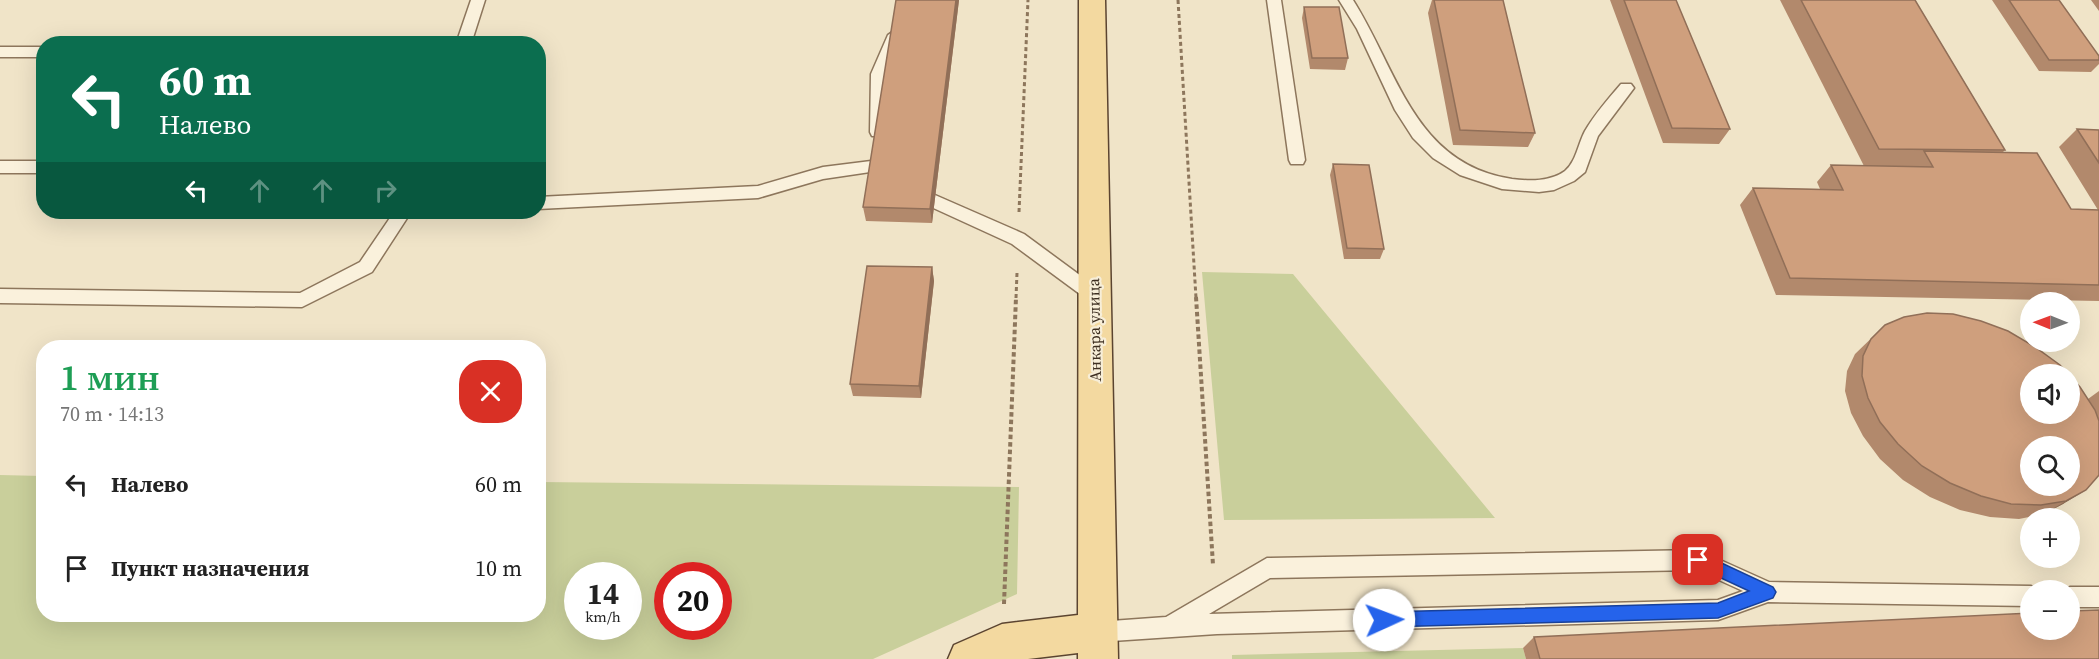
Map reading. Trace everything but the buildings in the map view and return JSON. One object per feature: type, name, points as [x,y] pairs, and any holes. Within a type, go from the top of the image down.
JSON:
[{"type":"main road","name":"Анкара улица","points":[[1092,0],[1097,645]]},
{"type":"main road","points":[[968,659],[1002,643],[1097,645]]},
{"type":"lane","points":[[466,36],[478,0]]},
{"type":"lane","points":[[1274,0],[1297,160]]},
{"type":"lane","points":[[1346,0],[1358,17],[1405,116],[1422,139],[1437,155],[1486,179],[1512,185],[1535,185],[1562,181],[1579,168],[1583,148],[1592,129],[1626,88]]},
{"type":"lane","points":[[878,143],[879,74],[896,35]]},
{"type":"lane","points":[[0,52],[36,52]]},
{"type":"lane","points":[[0,167],[36,167]]},
{"type":"lane","points":[[546,203],[758,192],[823,173],[872,167]]},
{"type":"lane","points":[[935,201],[1018,239],[1094,295]]},
{"type":"lane","points":[[0,296],[302,300],[366,267],[398,219]]},
{"type":"lane","points":[[1168,627],[1267,568],[1698,560],[1768,592]]},
{"type":"lane","points":[[1097,645],[1168,627],[1718,610],[1768,592],[2020,596]]},
{"type":"lane","points":[[2080,597],[2099,597]]},
{"type":"path","points":[[1002,643],[1028,0]]},
{"type":"path","points":[[1178,0],[1216,598]]},
{"type":"green space","points":[[1202,272],[1293,274],[1495,518],[1224,520]]},
{"type":"green space","points":[[0,475],[36,476],[36,622],[546,622],[546,482],[1019,487],[1017,594],[873,659],[0,659]]},
{"type":"green space","points":[[1523,648],[1526,659],[1232,659],[1232,655]]},
{"type":"route","points":[[1384,620],[1718,610],[1768,592],[1698,560]]}]
